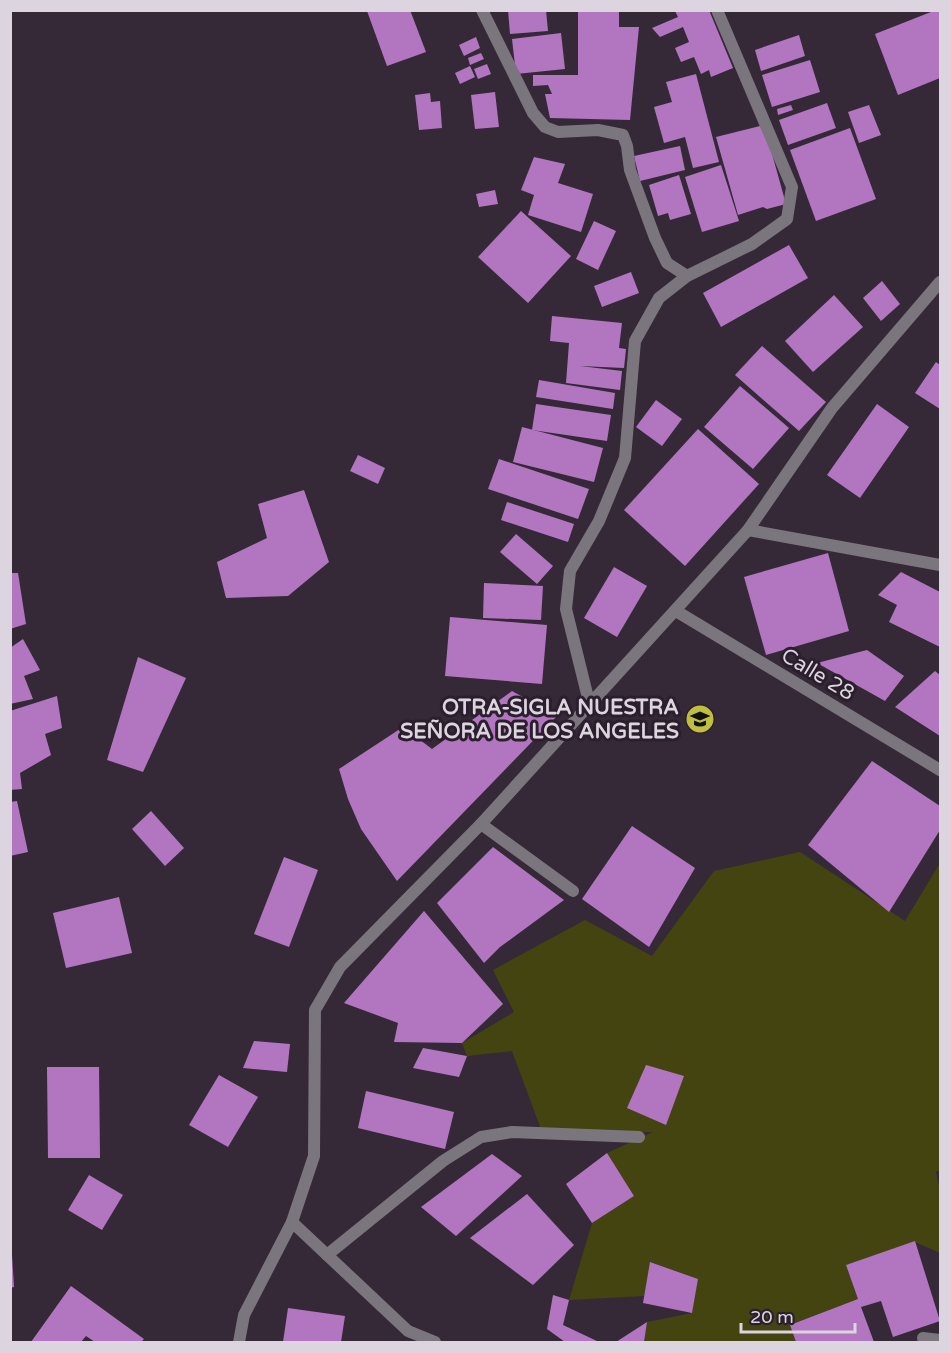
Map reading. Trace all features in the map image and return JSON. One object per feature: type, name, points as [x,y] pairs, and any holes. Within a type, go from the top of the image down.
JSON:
[{"type":"street","points":[[482,10],[533,113],[545,127],[558,132],[598,130],[623,135],[630,170],[655,238],[667,263],[687,276]]},
{"type":"street","points":[[590,706],[566,609],[570,571],[599,521],[625,458],[635,341],[659,298],[687,276],[752,244],[787,219],[792,187],[717,10]]},
{"type":"street","points":[[238,1342],[244,1315],[292,1222],[314,1156],[315,1010],[340,967],[481,824],[748,530],[832,408],[940,282]]},
{"type":"street","points":[[748,530],[940,565]]},
{"type":"street","name":"Calle 28","points":[[676,611],[940,770]]},
{"type":"street","points":[[481,824],[573,891]]},
{"type":"street","points":[[327,1256],[443,1161],[481,1137],[512,1132],[639,1137]]},
{"type":"street","points":[[292,1222],[408,1331],[435,1342]]},
{"type":"street","points":[[923,1338],[940,1340]]},
{"type":"shaded area","points":[[800,852],[905,921],[940,863],[940,1170],[936,1172],[940,1191],[940,1253],[915,1242],[846,1265],[858,1299],[790,1325],[796,1342],[644,1342],[647,1322],[692,1313],[698,1279],[651,1262],[644,1296],[569,1300],[592,1223],[634,1196],[607,1153],[653,1132],[542,1132],[512,1051],[467,1056],[462,1043],[514,1012],[493,970],[585,920],[652,956],[714,871]]},
{"type":"building","points":[[410,10],[426,52],[387,66],[367,11]]},
{"type":"building","points":[[508,10],[546,10],[548,31],[510,34]]},
{"type":"building","points":[[578,10],[619,10],[619,27],[639,27],[630,120],[550,118],[545,94],[552,94],[548,85],[533,86],[533,75],[578,75]]},
{"type":"building","points":[[709,10],[733,68],[711,77],[709,70],[701,74],[694,57],[681,62],[675,48],[689,42],[683,27],[660,37],[652,28],[678,17],[675,11]]},
{"type":"building","points":[[940,10],[940,78],[898,95],[875,34]]},
{"type":"building","points":[[561,33],[565,69],[516,74],[512,39]]},
{"type":"building","points":[[799,35],[805,56],[761,71],[755,50]]},
{"type":"building","points":[[476,37],[480,48],[464,56],[459,45]]},
{"type":"building","points":[[481,53],[484,59],[470,65],[468,58]]},
{"type":"building","points":[[810,60],[820,92],[772,107],[762,75]]},
{"type":"building","points":[[487,64],[491,74],[478,79],[474,69]]},
{"type":"building","points":[[470,66],[475,77],[460,84],[455,73]]},
{"type":"building","points":[[696,74],[719,162],[693,168],[685,137],[664,143],[654,107],[672,102],[666,82]]},
{"type":"building","points":[[495,92],[499,127],[475,129],[471,95]]},
{"type":"building","points":[[430,93],[431,102],[440,101],[442,128],[419,130],[415,95]]},
{"type":"building","points":[[827,103],[836,128],[788,145],[779,120]]},
{"type":"building","points":[[791,105],[793,110],[778,115],[777,109]]},
{"type":"building","points":[[869,105],[881,135],[859,143],[848,112]]},
{"type":"building","points":[[764,125],[786,204],[767,209],[763,207],[738,215],[716,137]]},
{"type":"building","points":[[850,128],[876,199],[816,221],[790,150]]},
{"type":"building","points":[[680,146],[685,170],[640,181],[634,156]]},
{"type":"building","points":[[534,157],[565,164],[558,183],[593,194],[581,232],[528,215],[534,195],[521,190]]},
{"type":"building","points":[[721,165],[739,221],[702,232],[685,177]]},
{"type":"building","points":[[679,175],[691,214],[670,220],[668,213],[658,216],[649,185]]},
{"type":"building","points":[[495,190],[498,204],[479,207],[476,194]]},
{"type":"building","points":[[521,211],[571,256],[528,303],[478,257]]},
{"type":"building","points":[[594,221],[616,231],[598,270],[576,259]]},
{"type":"building","points":[[789,245],[808,278],[721,327],[703,293]]},
{"type":"building","points":[[631,272],[639,293],[602,307],[594,286]]},
{"type":"building","points":[[882,281],[900,304],[881,321],[863,298]]},
{"type":"building","points":[[834,295],[863,327],[813,372],[785,341]]},
{"type":"building","points":[[552,316],[622,323],[619,348],[626,349],[624,368],[580,366],[622,371],[620,390],[566,383],[569,343],[550,341]]},
{"type":"building","points":[[762,346],[826,402],[799,431],[735,375]]},
{"type":"building","points":[[936,362],[940,365],[940,409],[915,393]]},
{"type":"building","points":[[539,380],[615,393],[613,409],[536,397]]},
{"type":"building","points":[[740,386],[789,428],[753,469],[704,427]]},
{"type":"building","points":[[656,400],[682,419],[662,446],[636,427]]},
{"type":"building","points":[[536,404],[611,415],[607,441],[532,430]]},
{"type":"building","points":[[877,404],[909,427],[860,498],[827,475]]},
{"type":"building","points":[[522,427],[603,448],[594,482],[513,462]]},
{"type":"building","points":[[698,429],[759,484],[685,566],[624,510]]},
{"type":"building","points":[[358,455],[385,468],[378,484],[350,471]]},
{"type":"building","points":[[499,459],[589,489],[578,519],[488,489]]},
{"type":"building","points":[[304,490],[329,562],[288,596],[226,598],[217,562],[267,538],[258,504]]},
{"type":"building","points":[[507,502],[574,524],[568,542],[501,520]]},
{"type":"building","points":[[516,534],[553,566],[537,584],[500,552]]},
{"type":"building","points":[[828,553],[849,631],[766,655],[744,577]]},
{"type":"building","points":[[614,567],[647,586],[617,637],[584,618]]},
{"type":"building","points":[[901,572],[940,592],[940,647],[889,622],[897,605],[878,595]]},
{"type":"building","points":[[10,573],[18,573],[26,624],[10,629]]},
{"type":"building","points":[[484,583],[543,586],[541,620],[483,618]]},
{"type":"building","points":[[450,617],[547,625],[542,684],[445,676]]},
{"type":"building","points":[[23,639],[40,670],[24,676],[33,699],[10,704],[10,648]]},
{"type":"building","points":[[867,650],[904,676],[885,701],[817,663]]},
{"type":"building","points":[[138,657],[186,678],[143,772],[107,760]]},
{"type":"building","points":[[935,671],[940,675],[940,736],[895,707]]},
{"type":"building","points":[[512,691],[557,716],[397,881],[361,829],[348,799],[339,769],[403,727],[432,749]]},
{"type":"building","points":[[57,696],[62,728],[45,734],[51,755],[20,773],[22,789],[10,790],[10,711]]},
{"type":"building","points":[[872,761],[940,806],[940,830],[889,912],[808,845]]},
{"type":"building","points":[[17,801],[28,852],[10,856],[10,802]]},
{"type":"building","points":[[151,811],[184,848],[165,866],[132,829]]},
{"type":"building","points":[[632,826],[695,868],[649,947],[582,899]]},
{"type":"building","points":[[493,847],[564,900],[500,947],[484,963],[437,903]]},
{"type":"building","points":[[284,857],[318,870],[289,947],[254,934]]},
{"type":"building","points":[[119,897],[132,953],[66,968],[53,913]]},
{"type":"building","points":[[424,911],[503,1004],[462,1043],[394,1042],[398,1023],[344,1003]]},
{"type":"building","points":[[254,1041],[290,1044],[287,1072],[243,1068]]},
{"type":"building","points":[[423,1048],[467,1056],[459,1077],[413,1068]]},
{"type":"building","points":[[646,1065],[684,1076],[666,1125],[627,1108]]},
{"type":"building","points":[[47,1067],[99,1067],[100,1158],[48,1158]]},
{"type":"building","points":[[219,1075],[258,1097],[228,1147],[189,1125]]},
{"type":"building","points":[[366,1091],[454,1112],[445,1149],[358,1128]]},
{"type":"building","points":[[607,1153],[634,1196],[592,1223],[566,1184]]},
{"type":"building","points":[[492,1154],[522,1176],[456,1236],[421,1207]]},
{"type":"building","points":[[89,1175],[123,1195],[102,1230],[68,1210]]},
{"type":"building","points":[[527,1194],[574,1245],[533,1285],[470,1238]]},
{"type":"building","points":[[915,1241],[940,1321],[893,1337],[881,1301],[861,1307],[874,1342],[796,1342],[790,1325],[858,1299],[846,1265]]},
{"type":"building","points":[[10,1255],[12,1255],[14,1287],[10,1288]]},
{"type":"building","points":[[650,1262],[698,1279],[692,1313],[643,1303]]},
{"type":"building","points":[[71,1286],[144,1339],[141,1342],[95,1342],[86,1336],[81,1342],[31,1342]]},
{"type":"building","points":[[553,1295],[569,1300],[563,1325],[599,1342],[565,1342],[547,1329]]},
{"type":"building","points":[[288,1308],[345,1316],[341,1342],[283,1342]]},
{"type":"building","points":[[647,1322],[644,1342],[616,1342]]},
{"type":"place","name":"OTRA-SIGLA NUESTRA SEÑORA DE LOS ANGELES","points":[[700,719]]}]
